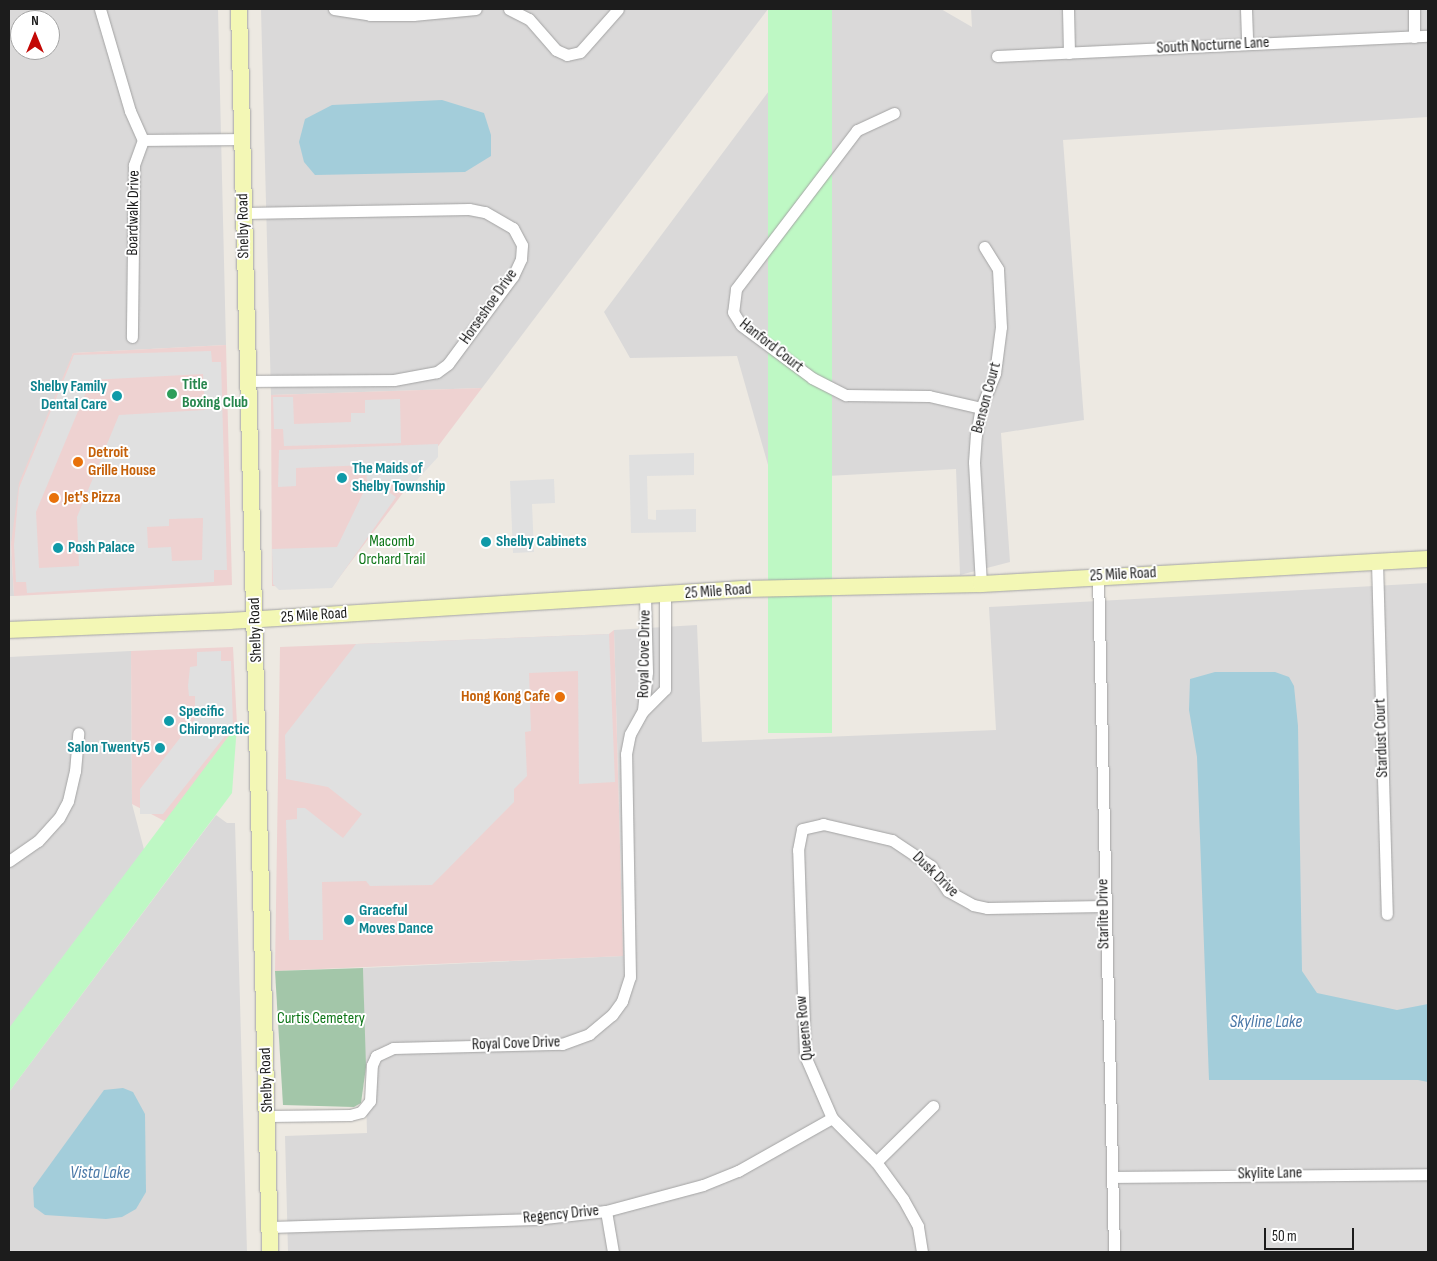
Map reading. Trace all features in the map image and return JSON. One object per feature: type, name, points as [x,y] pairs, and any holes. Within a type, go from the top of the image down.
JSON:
[{"type":"street","points":[[100,9],[130,111],[143,140],[241,139]]},
{"type":"street","name":"Shelby Road","points":[[239,9],[247,381],[256,619],[270,1252]]},
{"type":"street","points":[[334,9],[370,15],[413,15],[476,9]]},
{"type":"street","points":[[509,9],[529,19],[556,50],[567,55],[580,52],[618,9]]},
{"type":"street","points":[[1068,9],[1069,54]]},
{"type":"street","points":[[1246,9],[1247,44]]},
{"type":"street","points":[[1414,9],[1414,37]]},
{"type":"street","name":"South Nocturne Lane","points":[[998,56],[1428,36]]},
{"type":"street","name":"Hanford Court","points":[[894,113],[857,130],[736,289],[733,312],[742,325],[812,378],[846,395],[928,396],[981,408]]},
{"type":"street","name":"Boardwalk Drive","points":[[132,337],[134,165],[143,140]]},
{"type":"street","name":"Horseshoe Drive","points":[[244,213],[469,210],[485,212],[512,228],[522,245],[519,267],[513,276],[465,342],[437,372],[394,380],[247,381]]},
{"type":"street","name":"Benson Court","points":[[981,584],[974,462],[981,408],[995,373],[1000,327],[998,269],[984,247]]},
{"type":"street","name":"25 Mile Road","points":[[9,630],[256,619],[743,589],[981,584],[1428,559]]},
{"type":"street","name":"Stardust Court","points":[[1377,562],[1387,914]]},
{"type":"street","name":"Starlite Drive","points":[[1098,576],[1104,906],[1114,1252]]},
{"type":"street","name":"Royal Cove Drive","points":[[268,1116],[350,1115],[361,1112],[370,1101],[372,1064],[376,1056],[393,1048],[562,1044],[589,1034],[612,1015],[622,1001],[630,977],[626,754],[630,734],[643,711],[665,689],[665,595]]},
{"type":"street","name":"Royal Cove Drive","points":[[643,711],[647,672],[645,596]]},
{"type":"street","points":[[9,861],[38,841],[59,818],[68,801],[73,779],[78,733]]},
{"type":"street","name":"Dusk Drive","points":[[802,829],[823,824],[892,840],[931,866],[948,891],[973,905],[987,908],[1104,906]]},
{"type":"street","name":"Queens Row","points":[[802,829],[798,844],[802,1031],[812,1078],[832,1118],[876,1162],[918,1226],[922,1252]]},
{"type":"street","points":[[876,1162],[933,1106]]},
{"type":"street","name":"Regency Drive","points":[[270,1227],[536,1219],[606,1210],[703,1185],[738,1171],[832,1118]]},
{"type":"street","name":"Skylite Lane","points":[[1112,1177],[1428,1174]]},
{"type":"street","points":[[606,1210],[612,1252]]},
{"type":"shaded area","points":[[9,9],[218,9],[226,345],[73,353],[11,544],[14,596],[9,596]]},
{"type":"shaded area","points":[[261,9],[768,9],[482,388],[271,395]]},
{"type":"shaded area","points":[[830,9],[941,9],[972,27],[971,9],[1428,9],[1428,117],[1063,140],[1084,420],[1001,433],[1010,562],[960,575],[956,469],[772,479],[737,356],[630,358],[604,312]]},
{"type":"shaded area","points":[[226,345],[232,585],[14,596],[11,544],[19,483],[73,353]]},
{"type":"shaded area","points":[[211,351],[212,362],[221,362],[227,570],[214,570],[214,582],[27,593],[26,582],[16,582],[14,545],[19,488],[74,355]],"holes":[[[203,374],[205,410],[119,415],[77,517],[79,566],[39,568],[36,512],[91,380]],[[203,518],[202,560],[172,561],[171,547],[148,548],[147,527],[169,526],[169,519]]]},
{"type":"shaded area","points":[[482,388],[332,587],[272,586],[271,395]]},
{"type":"shaded area","points":[[273,397],[293,397],[294,424],[351,422],[351,413],[365,413],[365,400],[400,399],[401,443],[284,446],[283,429],[274,429]]},
{"type":"shaded area","points":[[438,444],[438,457],[416,481],[367,483],[366,465],[296,468],[296,486],[278,487],[279,450]]},
{"type":"shaded area","points":[[694,453],[694,475],[647,476],[648,519],[656,520],[656,510],[696,509],[696,532],[631,533],[629,455]]},
{"type":"shaded area","points":[[554,479],[555,503],[532,504],[534,552],[513,553],[510,481]]},
{"type":"shaded area","points":[[365,489],[384,489],[396,497],[332,588],[279,590],[273,584],[272,549],[337,547]]},
{"type":"shaded area","points":[[1428,583],[1428,1252],[288,1252],[285,1136],[367,1133],[363,968],[623,956],[614,630],[697,625],[702,742],[996,730],[989,607]]},
{"type":"shaded area","points":[[614,630],[623,956],[275,971],[280,647],[609,634]]},
{"type":"shaded area","points":[[609,634],[615,782],[579,784],[578,671],[529,673],[531,731],[525,732],[527,776],[514,789],[514,802],[432,885],[370,886],[366,881],[322,882],[323,940],[289,940],[286,820],[297,819],[297,808],[305,808],[343,838],[362,814],[328,787],[286,779],[285,735],[356,644]]},
{"type":"shaded area","points":[[233,647],[237,725],[172,825],[132,804],[131,651]]},
{"type":"shaded area","points":[[131,651],[132,804],[150,872],[9,1060],[9,657]]},
{"type":"shaded area","points":[[221,651],[221,661],[231,661],[233,726],[163,814],[140,814],[140,789],[195,719],[195,696],[189,696],[188,686],[190,667],[197,666],[197,652]]},
{"type":"shaded area","points":[[216,815],[227,823],[235,823],[247,1252],[9,1252],[9,1092]]},
{"type":"green space","points":[[768,9],[832,9],[832,733],[768,733]]},
{"type":"green space","points":[[237,725],[232,793],[9,1092],[9,1028]]},
{"type":"green space","name":"Curtis Cemetery","points":[[363,968],[366,1067],[361,1103],[354,1107],[283,1105],[275,971]]},
{"type":"water","points":[[442,100],[484,113],[491,135],[491,156],[465,172],[315,175],[304,162],[299,142],[305,119],[332,105]]},
{"type":"water","name":"Skyline Lake","points":[[1215,672],[1275,672],[1289,677],[1294,686],[1298,726],[1302,971],[1317,993],[1397,1010],[1428,1004],[1428,1082],[1418,1080],[1209,1080],[1197,757],[1189,710],[1190,679]]},
{"type":"water","name":"Vista Lake","points":[[123,1088],[133,1092],[145,1114],[146,1192],[136,1209],[122,1217],[106,1219],[45,1215],[34,1207],[33,1188],[104,1090]]},
{"type":"place","name":"Title Boxing Club","points":[[172,394]]},
{"type":"place","name":"Shelby Family Dental Care","points":[[117,396]]},
{"type":"place","name":"Detroit Grille House","points":[[78,462]]},
{"type":"place","name":"The Maids of Shelby Township","points":[[342,478]]},
{"type":"place","name":"Jet's Pizza","points":[[54,498]]},
{"type":"place","name":"Shelby Cabinets","points":[[486,542]]},
{"type":"place","name":"Posh Palace","points":[[58,548]]},
{"type":"place","name":"Hong Kong Cafe","points":[[560,697]]},
{"type":"place","name":"Specific Chiropractic","points":[[169,721]]},
{"type":"place","name":"Salon Twenty5","points":[[160,748]]},
{"type":"place","name":"Graceful Moves Dance","points":[[349,920]]},
{"type":"park label","name":"Macomb Orchard Trail","points":[[392,551]]}]
